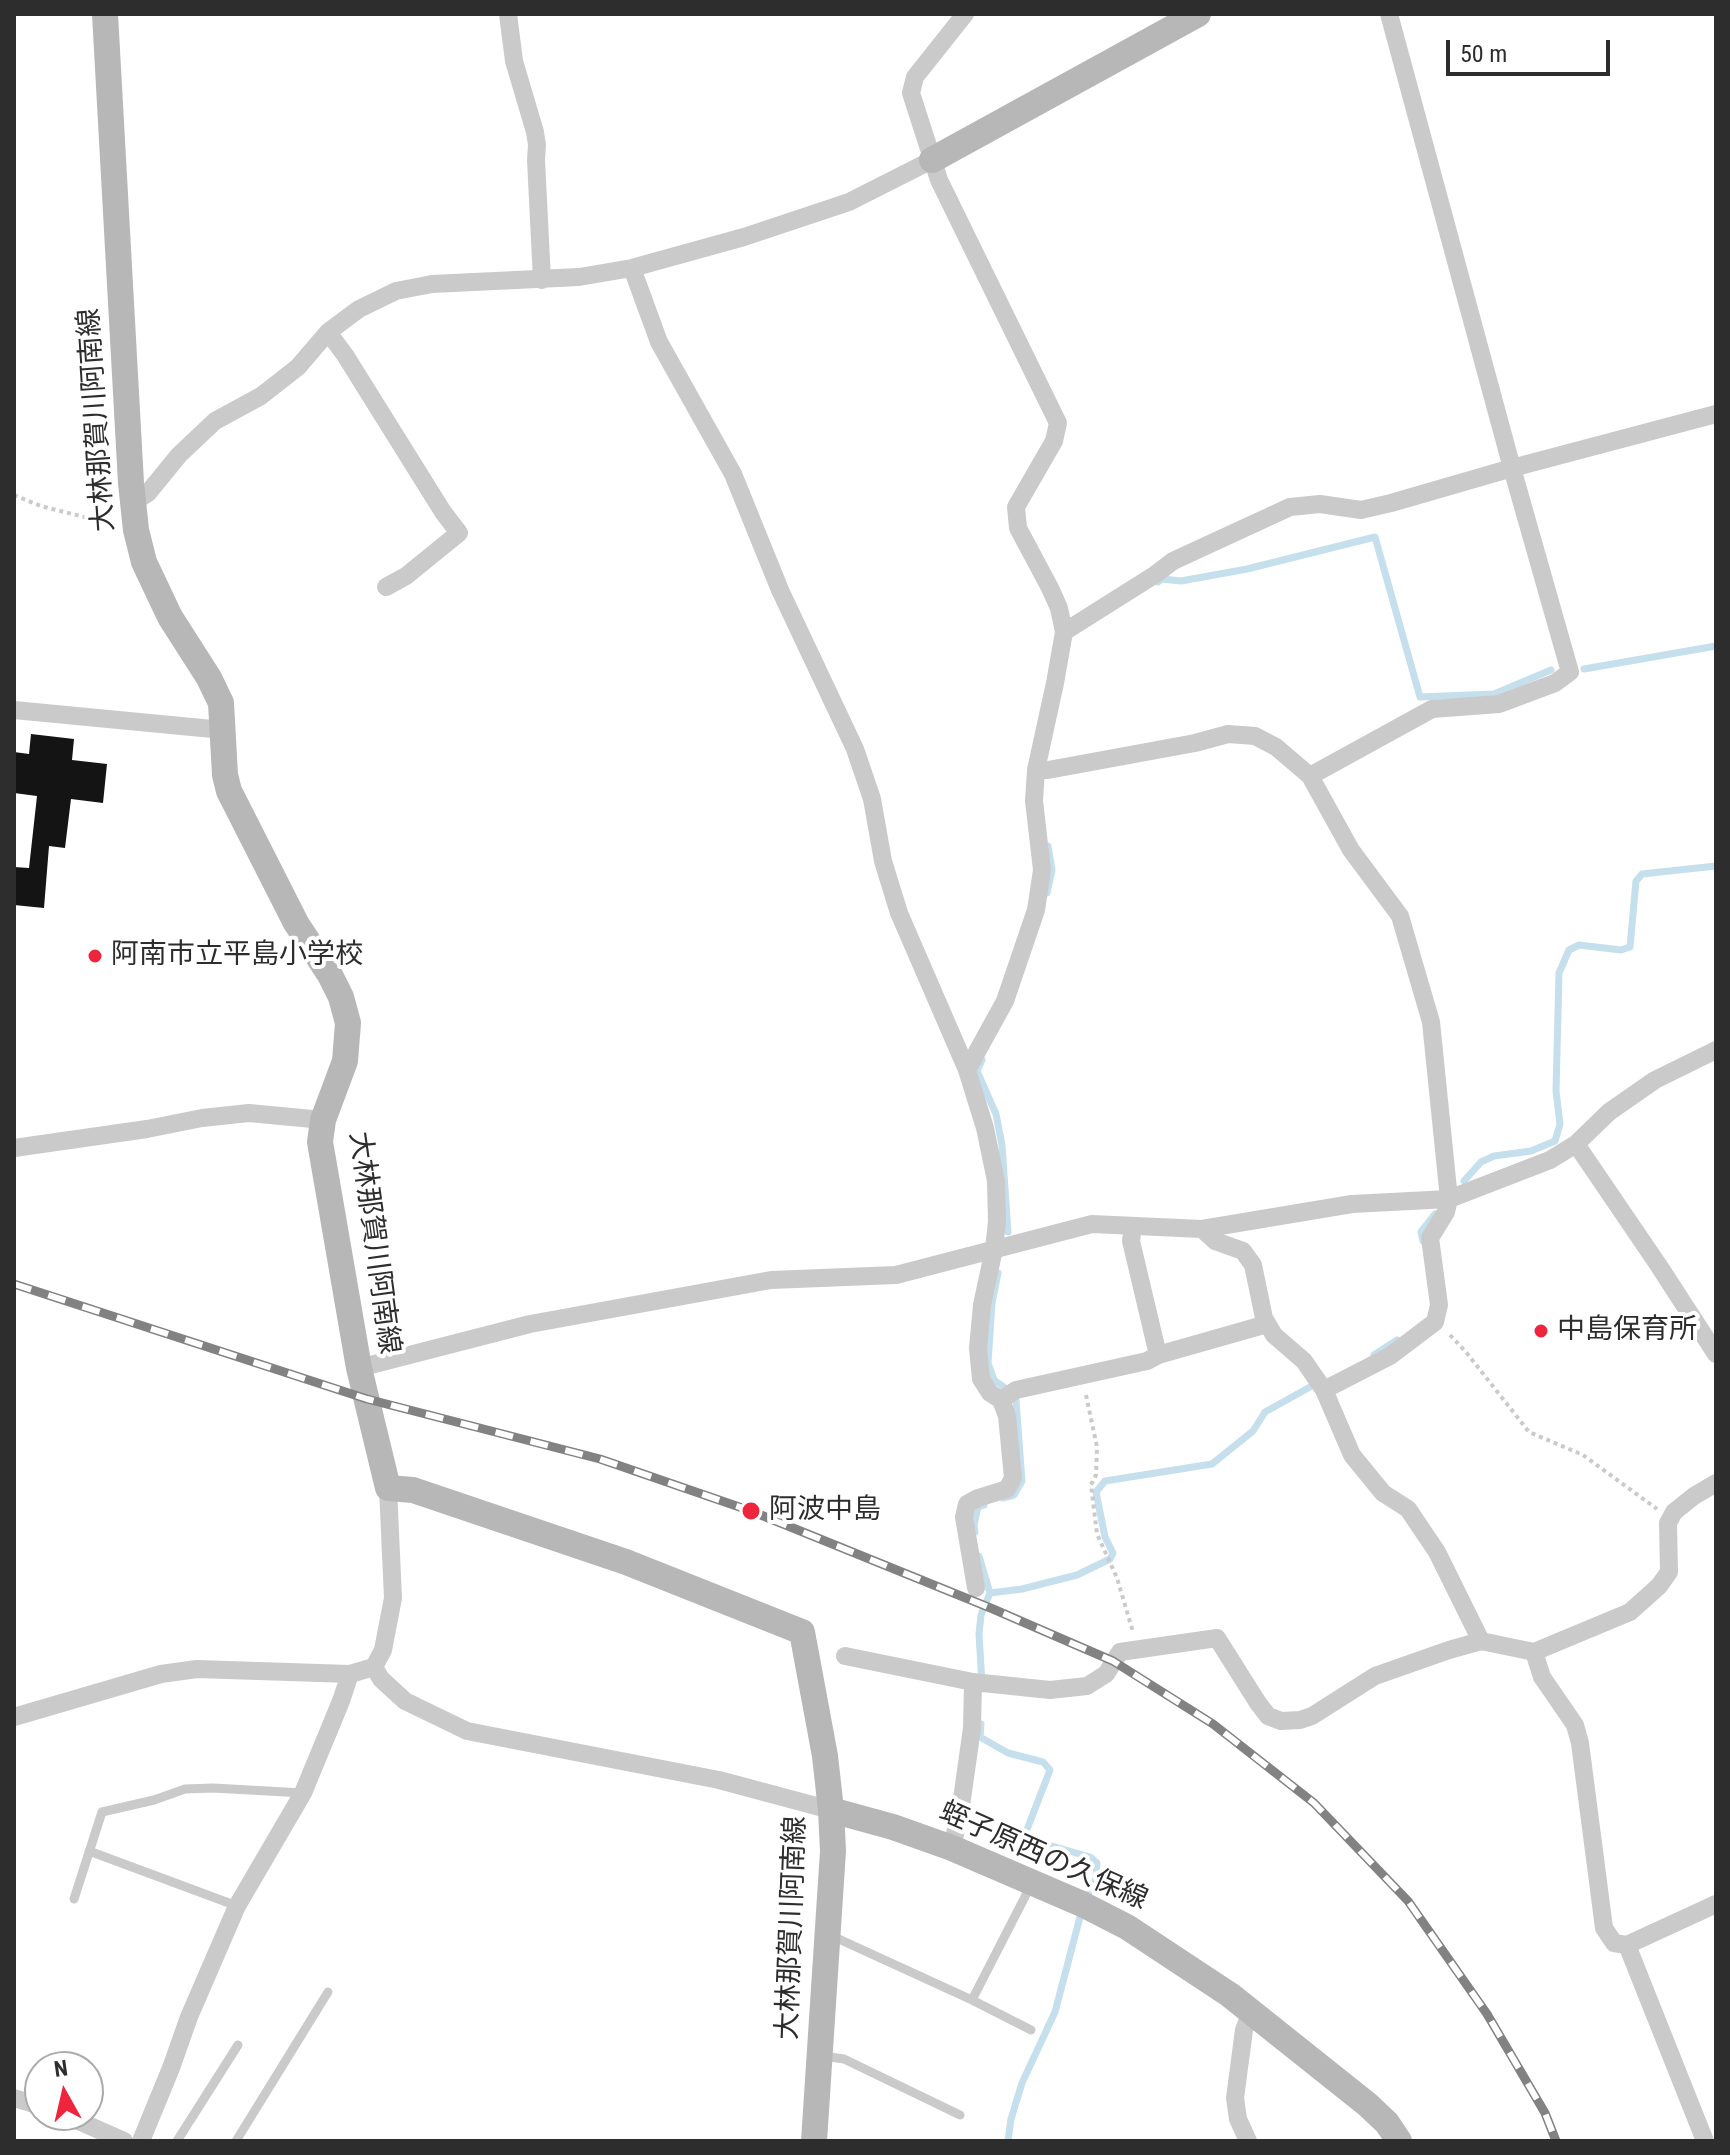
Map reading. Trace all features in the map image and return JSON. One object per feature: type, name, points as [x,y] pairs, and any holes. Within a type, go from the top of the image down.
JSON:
[{"type":"main road","name":"大林那賀川阿南線","points":[[105,14],[136,530],[144,562],[170,617],[209,678],[221,703],[225,775],[229,791],[296,923],[336,986],[348,1023],[345,1061],[323,1120],[320,1142],[359,1368],[388,1488],[413,1490],[626,1562],[802,1632],[825,1756],[833,1851],[814,2141]]},
{"type":"main road","points":[[932,160],[1198,14]]},
{"type":"main road","name":"蛭子原西の久保線","points":[[831,1810],[952,1848],[1127,1927],[1230,1995],[1368,2105],[1387,2123],[1399,2141]]},
{"type":"street","points":[[508,14],[514,61],[537,145],[542,280]]},
{"type":"street","points":[[965,14],[915,77],[911,93],[939,180],[1058,423],[1054,441],[1016,507],[1018,528],[1059,608],[1064,632],[1034,801],[1042,870],[1036,910],[1005,1001],[967,1070]]},
{"type":"street","points":[[1310,776],[1432,709],[1499,704],[1555,683],[1570,672],[1389,14]]},
{"type":"street","points":[[132,503],[148,493],[179,455],[215,421],[261,396],[298,367],[328,332],[359,309],[396,291],[432,284],[579,277],[632,268],[744,237],[849,202],[932,160]]},
{"type":"street","points":[[632,268],[659,342],[733,474],[780,590],[855,749],[872,799],[883,861],[899,913],[967,1070],[985,1128],[996,1181],[997,1222],[982,1305],[978,1348],[981,1379],[990,1393],[1008,1396],[1081,1375],[1147,1361],[1158,1355],[1267,1324]]},
{"type":"street","points":[[328,332],[459,533],[406,576],[386,587]]},
{"type":"street","points":[[1064,632],[1173,561],[1290,507],[1320,504],[1361,510],[1716,414]]},
{"type":"street","points":[[14,710],[223,730]]},
{"type":"street","points":[[1041,770],[1195,743],[1228,734],[1255,736],[1276,747],[1310,776],[1351,850],[1400,916],[1431,1022],[1449,1199],[1446,1212],[1430,1238],[1439,1305],[1435,1322],[1390,1356],[1324,1390]]},
{"type":"street","points":[[359,1368],[530,1324],[771,1280],[896,1275],[1092,1224],[1202,1229],[1352,1204],[1449,1199],[1550,1160],[1576,1144],[1609,1112],[1655,1080],[1716,1050]]},
{"type":"street","points":[[14,1148],[249,1113],[323,1120]]},
{"type":"street","points":[[1576,1144],[1716,1354]]},
{"type":"street","points":[[1133,1226],[1131,1241],[1158,1355]]},
{"type":"street","points":[[1202,1229],[1215,1241],[1243,1251],[1253,1265],[1267,1324],[1274,1335],[1304,1361],[1324,1390],[1352,1455],[1383,1493],[1408,1509],[1437,1552],[1481,1641]]},
{"type":"street","points":[[976,1588],[964,1517],[967,1504],[1007,1489],[1013,1478],[1008,1396]]},
{"type":"street","points":[[845,1656],[979,1683],[1050,1690],[1087,1686],[1106,1674],[1120,1652],[1217,1638],[1268,1716],[1281,1721],[1300,1720],[1312,1716],[1375,1676],[1412,1662],[1481,1641],[1534,1652],[1630,1612],[1659,1586],[1669,1572],[1668,1523],[1674,1512],[1716,1483]]},
{"type":"street","points":[[14,1717],[161,1674],[197,1669],[350,1674],[374,1667],[383,1650],[393,1598],[388,1488]]},
{"type":"street","points":[[1534,1652],[1542,1677],[1575,1725],[1580,1743],[1604,1928],[1614,1943],[1627,1945],[1716,1904]]},
{"type":"street","points":[[374,1667],[381,1679],[405,1701],[467,1731],[719,1780],[831,1810]]},
{"type":"street","points":[[141,2141],[189,2017],[237,1906],[303,1793],[350,1674]]},
{"type":"street","points":[[952,1848],[979,1683]]},
{"type":"street","points":[[1627,1945],[1705,2141]]},
{"type":"street","points":[[1248,2141],[1238,2119],[1235,2098],[1244,2030],[1251,2012]]},
{"type":"street","points":[[101,2131],[124,2141]]},
{"type":"lane","points":[[74,1899],[102,1812],[185,1789],[303,1793]]},
{"type":"lane","points":[[89,1851],[237,1906]]},
{"type":"lane","points":[[972,2000],[1032,1883]]},
{"type":"lane","points":[[827,1933],[1031,2030]]},
{"type":"lane","points":[[236,2141],[328,1992]]},
{"type":"lane","points":[[177,2141],[238,2045]]},
{"type":"lane","points":[[820,2056],[844,2059],[960,2115]]},
{"type":"path","points":[[14,495],[41,506],[136,530]]},
{"type":"path","points":[[1435,1322],[1466,1352],[1529,1432],[1583,1455],[1658,1510],[1668,1523]]},
{"type":"path","points":[[1081,1375],[1097,1447],[1096,1475],[1091,1485],[1097,1534],[1127,1609],[1138,1650]]},
{"type":"building","points":[[31,734],[74,739],[72,760],[107,764],[103,803],[71,799],[65,848],[49,846],[44,908],[14,905],[14,867],[29,868],[37,796],[14,793],[14,752],[29,754]]},
{"type":"waterway","points":[[1158,582],[1247,569],[1375,537],[1420,697],[1494,694],[1551,670]]},
{"type":"waterway","points":[[1584,669],[1716,646]]},
{"type":"waterway","points":[[1047,893],[1052,870],[1048,846]]},
{"type":"waterway","points":[[1464,1181],[1481,1162],[1494,1156],[1531,1151],[1555,1141],[1560,1124],[1556,1091],[1559,973],[1569,950],[1579,945],[1621,950],[1630,947],[1636,881],[1642,874],[1716,866]]},
{"type":"waterway","points":[[982,1060],[977,1071],[996,1114],[1002,1145],[1008,1232]]},
{"type":"waterway","points":[[1423,1241],[1421,1232],[1435,1214]]},
{"type":"waterway","points":[[998,1273],[992,1303],[988,1363],[994,1380],[1008,1390],[1016,1401],[1022,1481],[1014,1495],[1003,1498]]},
{"type":"waterway","points":[[1374,1355],[1397,1340]]},
{"type":"waterway","points":[[990,1593],[1022,1589],[1077,1575],[1110,1559],[1113,1553],[1105,1537],[1096,1492],[1105,1481],[1212,1464],[1253,1431],[1265,1412],[1310,1387]]},
{"type":"waterway","points":[[975,1532],[978,1507],[984,1505]]},
{"type":"waterway","points":[[979,1556],[990,1593],[981,1615],[979,1634],[982,1683]]},
{"type":"waterway","points":[[981,1724],[980,1737],[1008,1753],[1043,1762],[1050,1770],[1026,1832],[1031,1840],[1090,1857],[1097,1863],[1096,1879],[1087,1896]]},
{"type":"waterway","points":[[1008,2141],[1022,2083],[1055,2012],[1080,1917]]},
{"type":"railway","points":[[14,1284],[367,1399],[600,1459],[751,1511],[1113,1661],[1213,1724],[1314,1803],[1408,1901],[1487,2014],[1545,2113],[1556,2141]]},
{"type":"place","name":"阿南市立平島小学校","points":[[95,956]]},
{"type":"place","name":"中島保育所","points":[[1541,1331]]},
{"type":"place","name":"阿波中島","points":[[751,1511]]}]
